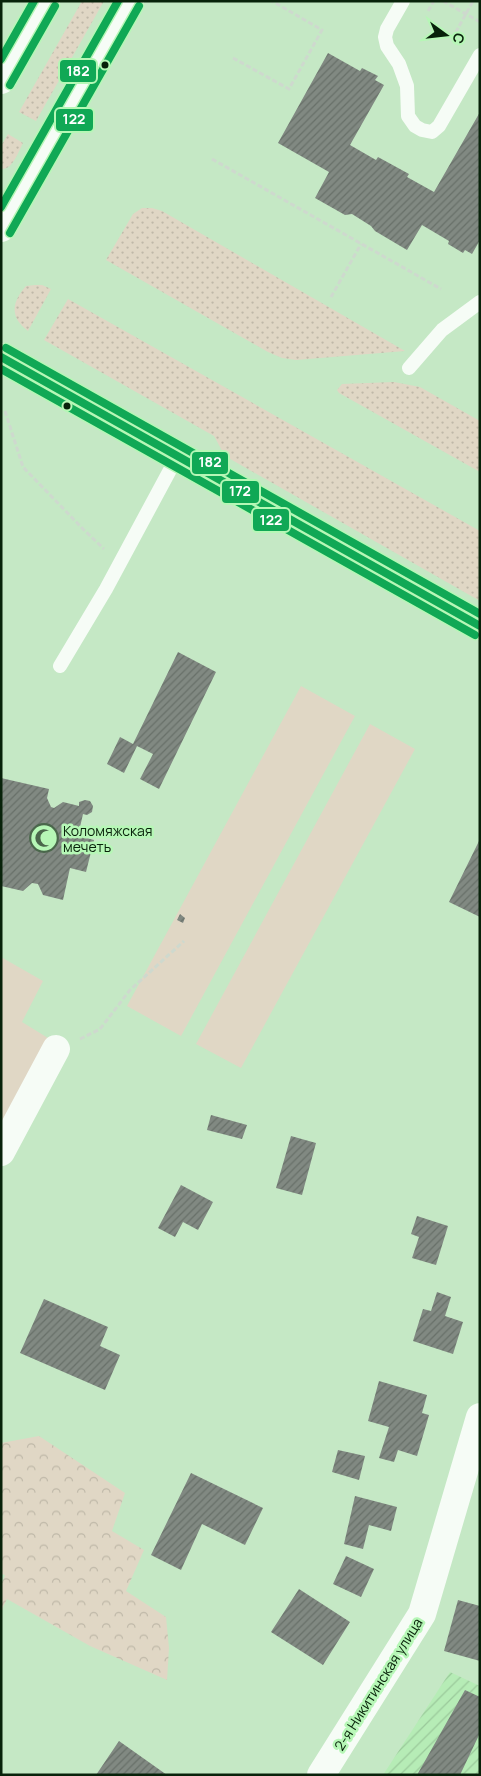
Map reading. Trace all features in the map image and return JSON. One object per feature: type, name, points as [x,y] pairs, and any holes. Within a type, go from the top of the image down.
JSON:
[{"type":"main road","points":[[1,80],[46,1]]},
{"type":"main road","points":[[1,228],[130,1]]},
{"type":"main road","points":[[1,357],[480,626]]},
{"type":"main road","points":[[1,1152],[56,1049]]},
{"type":"main road","name":"2-я Никитинская улица","points":[[320,1775],[422,1614],[480,1417]]},
{"type":"lane","points":[[403,1],[387,29],[385,37],[387,46],[399,64],[407,86],[408,116],[415,126],[432,132],[439,126],[480,55]]},
{"type":"lane","points":[[409,368],[442,330],[480,302]]},
{"type":"lane","points":[[60,666],[106,589],[177,457]]},
{"type":"path","points":[[233,58],[288,90],[322,30],[272,1]]},
{"type":"path","points":[[428,12],[434,1]]},
{"type":"path","points":[[443,1],[480,22]]},
{"type":"path","points":[[452,40],[473,1]]},
{"type":"path","points":[[212,159],[441,289]]},
{"type":"path","points":[[330,297],[361,244]]},
{"type":"path","points":[[5,411],[23,467],[83,529],[120,563]]},
{"type":"path","points":[[56,1049],[100,1029],[130,990],[184,941]]},
{"type":"shaded area","points":[[450,1672],[480,1686],[480,1775],[383,1775]]},
{"type":"green space","points":[[82,1],[104,1],[36,121],[19,112]]},
{"type":"green space","points":[[8,134],[23,143],[12,164],[5,169],[1,169],[1,146]]},
{"type":"green space","points":[[142,208],[162,211],[405,351],[296,360],[282,358],[268,352],[106,260],[133,214]]},
{"type":"green space","points":[[42,285],[51,289],[28,331],[22,326],[15,315],[15,304],[26,286]]},
{"type":"green space","points":[[68,299],[480,531],[480,601],[225,456],[214,436],[44,340]]},
{"type":"green space","points":[[394,382],[420,387],[480,421],[480,472],[339,393],[337,390],[342,384]]},
{"type":"green space","points":[[301,686],[355,716],[181,1036],[127,1006]]},
{"type":"green space","points":[[370,724],[415,749],[241,1068],[196,1044]]},
{"type":"green space","points":[[1,957],[43,981],[22,1022],[48,1038],[1,1129]]},
{"type":"green space","points":[[39,1436],[125,1493],[112,1531],[144,1550],[126,1591],[166,1617],[169,1648],[167,1680],[90,1646],[7,1599],[1,1611],[1,1585],[5,1575],[1,1574],[1,1443]]},
{"type":"building","points":[[328,53],[360,71],[362,68],[378,76],[375,80],[384,85],[350,145],[376,160],[378,157],[409,174],[407,177],[434,192],[480,112],[480,240],[472,254],[465,250],[463,253],[448,244],[449,241],[422,225],[407,250],[375,231],[371,226],[352,214],[345,215],[315,198],[329,172],[278,143]]},
{"type":"building","points":[[178,652],[216,672],[159,789],[140,779],[153,754],[137,746],[124,773],[107,764],[120,737],[133,744]]},
{"type":"building","name":"Коломяжская мечеть","points":[[1,778],[49,789],[47,798],[51,807],[54,808],[63,802],[79,806],[79,802],[85,800],[90,801],[93,806],[92,812],[87,815],[83,814],[78,836],[94,840],[86,872],[70,868],[63,900],[43,895],[38,884],[32,883],[23,891],[1,886]]},
{"type":"building","points":[[480,839],[480,917],[449,902]]},
{"type":"building","points":[[180,914],[185,918],[183,923],[177,920]]},
{"type":"building","points":[[211,1115],[247,1125],[242,1139],[207,1130]]},
{"type":"building","points":[[291,1136],[316,1143],[302,1195],[276,1188]]},
{"type":"building","points":[[181,1185],[213,1202],[198,1230],[183,1222],[175,1237],[158,1228]]},
{"type":"building","points":[[417,1216],[448,1226],[436,1265],[412,1258],[419,1237],[411,1234]]},
{"type":"building","points":[[437,1292],[451,1297],[445,1316],[463,1322],[453,1354],[413,1341],[423,1309],[431,1311]]},
{"type":"building","points":[[44,1299],[108,1327],[100,1346],[120,1355],[105,1390],[20,1353]]},
{"type":"building","points":[[379,1381],[427,1395],[422,1413],[429,1415],[417,1456],[398,1450],[394,1462],[379,1458],[389,1427],[368,1421]]},
{"type":"building","points":[[338,1450],[365,1456],[359,1480],[332,1472]]},
{"type":"building","points":[[191,1473],[263,1508],[245,1545],[202,1524],[181,1570],[151,1555]]},
{"type":"building","points":[[355,1496],[397,1507],[391,1531],[369,1525],[363,1549],[344,1544]]},
{"type":"building","points":[[346,1556],[374,1569],[361,1597],[333,1584]]},
{"type":"building","points":[[299,1589],[350,1622],[323,1665],[271,1632]]},
{"type":"building","points":[[458,1600],[480,1606],[480,1661],[444,1651]]},
{"type":"building","points":[[465,1690],[480,1697],[480,1733],[460,1775],[417,1775]]},
{"type":"building","points":[[119,1741],[167,1775],[96,1775]]},
{"type":"transit line","name":"182","points":[[1,59],[34,1]]},
{"type":"transit line","name":"182","points":[[1,207],[118,1]]},
{"type":"transit line","name":"122","points":[[10,85],[55,6]]},
{"type":"transit line","name":"122","points":[[10,233],[139,6]]},
{"type":"transit line","name":"182","points":[[6,348],[480,614]]},
{"type":"transit line","name":"172","points":[[1,357],[480,626]]},
{"type":"transit line","name":"122","points":[[1,369],[475,635]]},
{"type":"place","name":"Коломяжская мечеть","points":[[44,838]]}]
